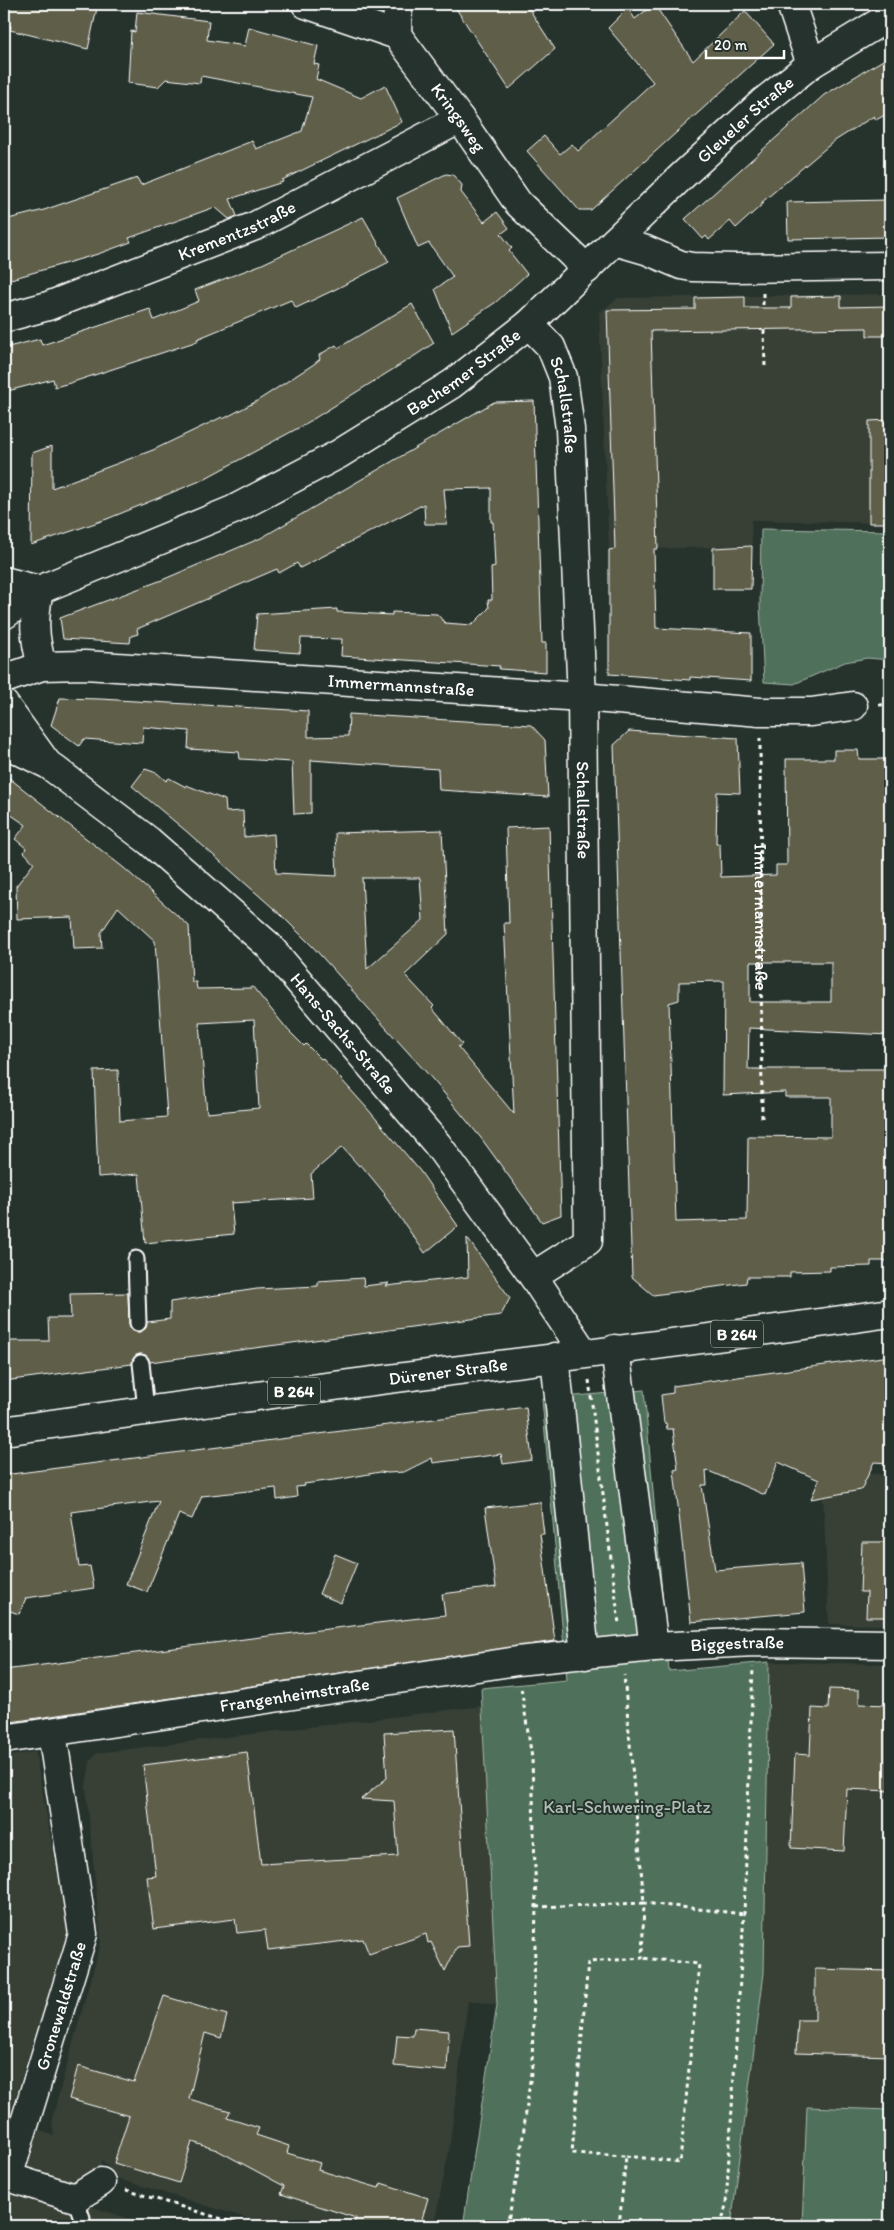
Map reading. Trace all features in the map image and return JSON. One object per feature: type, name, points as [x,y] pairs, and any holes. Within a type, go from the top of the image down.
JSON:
[{"type":"street","points":[[306,4],[397,35],[398,4]]},
{"type":"street","points":[[791,4],[811,64]]},
{"type":"street","name":"Gleueler Straße","points":[[615,241],[682,176],[763,102],[811,64],[890,16]]},
{"type":"street","name":"Kringsweg","points":[[397,35],[460,119],[518,204],[587,269]]},
{"type":"street","name":"Krementzstraße","points":[[4,318],[48,306],[255,226],[460,119]]},
{"type":"street","points":[[615,241],[646,250],[681,265],[692,266],[735,268],[890,266]]},
{"type":"street","name":"Bachemer Straße","points":[[4,615],[39,590],[233,510],[338,454],[452,384],[529,324],[615,241]]},
{"type":"street","name":"Schallstraße","points":[[529,324],[551,347],[563,377],[570,429],[582,697],[588,1241],[533,1276]]},
{"type":"street","points":[[4,581],[39,590],[35,611],[35,639],[42,666]]},
{"type":"street","name":"Immermannstraße","points":[[4,679],[42,666],[85,665],[582,697],[760,712],[811,712],[854,706]]},
{"type":"street","name":"Hans-Sachs-Straße","points":[[4,704],[49,765]]},
{"type":"street","name":"Hans-Sachs-Straße","points":[[4,742],[49,765],[149,841],[268,945],[437,1144],[533,1276],[584,1353]]},
{"type":"street","name":"Dürener Straße","points":[[4,1431],[146,1410],[890,1313]]},
{"type":"street","points":[[615,1349],[654,1647]]},
{"type":"street","points":[[555,1356],[585,1655]]},
{"type":"street","name":"Biggestraße","points":[[585,1655],[654,1647],[754,1642],[890,1644]]},
{"type":"street","name":"Frangenheimstraße","points":[[4,1739],[517,1661],[585,1655]]},
{"type":"street","name":"Gronewaldstraße","points":[[52,1733],[83,1934],[8,2177],[75,2198]]},
{"type":"street","points":[[75,2198],[101,2182]]},
{"type":"lane","points":[[136,1259],[138,1323]]},
{"type":"lane","points":[[141,1363],[146,1410]]},
{"type":"lane","points":[[75,2198],[82,2218],[80,2226]]},
{"type":"path","points":[[764,330],[765,367]]},
{"type":"path","name":"Immermannstraße","points":[[760,712],[762,1122]]},
{"type":"path","points":[[584,1353],[622,1651],[644,1903],[642,1958]]},
{"type":"path","points":[[721,2226],[726,2204],[744,1914],[754,1642]]},
{"type":"path","points":[[507,2226],[519,2167],[532,2065],[536,1907],[532,1758],[517,1661]]},
{"type":"path","points":[[536,1907],[644,1903],[744,1914]]},
{"type":"path","points":[[642,1958],[699,1964],[680,2162],[572,2153],[588,1962],[642,1958]]},
{"type":"path","points":[[618,2226],[626,2156]]},
{"type":"path","points":[[101,2182],[245,2226]]},
{"type":"shaded area","points":[[890,294],[890,523],[751,520],[752,546],[609,550],[599,313],[618,298]]},
{"type":"shaded area","points":[[822,1472],[890,1475],[890,1625],[829,1624]]},
{"type":"shaded area","points":[[769,1662],[890,1664],[890,2226],[731,2226],[764,1973]]},
{"type":"shaded area","points":[[482,1706],[498,2005],[468,2000],[449,2150],[434,2226],[273,2226],[119,2179],[101,2159],[101,2182],[89,2206],[152,2226],[4,2226],[4,1757],[35,1752],[68,1931],[9,2117],[54,2136],[52,2119],[101,1942],[86,1787],[90,1762],[97,1753]]},
{"type":"green space","points":[[761,529],[890,531],[890,660],[867,658],[845,662],[794,684],[764,682],[760,605]]},
{"type":"green space","name":"Karl-Schwering-Platz","points":[[644,1390],[669,1671],[769,1662],[764,1973],[731,2226],[463,2226],[497,2005],[481,1688],[567,1680],[542,1399]]},
{"type":"green space","points":[[807,2107],[888,2110],[883,2226],[802,2226]]},
{"type":"building","points":[[4,4],[76,4],[97,8],[88,49],[10,30],[11,26],[4,25]]},
{"type":"building","points":[[453,4],[526,4],[555,49],[509,89]]},
{"type":"building","points":[[654,4],[693,61],[745,11],[774,44],[591,210],[579,210],[527,151],[544,136],[560,154],[572,144],[578,151],[653,82],[608,28],[628,8],[635,19]]},
{"type":"building","points":[[137,12],[209,21],[207,40],[245,46],[249,27],[318,46],[314,64],[319,65],[316,79],[361,98],[385,85],[402,122],[282,180],[283,182],[230,199],[237,216],[229,219],[215,207],[129,238],[131,242],[98,254],[4,281],[4,220],[44,210],[137,178],[141,185],[252,141],[256,149],[302,131],[312,97],[201,76],[200,83],[166,79],[158,87],[128,83],[131,31],[135,32]]},
{"type":"building","points":[[890,56],[890,112],[876,120],[874,116],[833,142],[761,203],[764,203],[736,228],[730,221],[709,240],[706,236],[703,239],[685,219],[824,95]]},
{"type":"building","points":[[446,174],[453,175],[462,185],[461,192],[484,222],[497,212],[509,228],[501,234],[512,248],[509,251],[527,274],[496,302],[452,332],[435,289],[453,277],[429,243],[418,248],[397,198]]},
{"type":"building","points":[[890,200],[890,237],[788,239],[787,202]]},
{"type":"building","points":[[363,217],[389,262],[334,290],[296,308],[291,300],[197,339],[198,341],[70,383],[55,387],[53,379],[4,392],[4,348],[40,339],[42,345],[150,309],[154,320],[199,301],[195,290],[260,265]]},
{"type":"building","points":[[841,296],[841,307],[890,306],[890,336],[867,336],[867,328],[651,331],[658,549],[654,549],[656,628],[751,633],[751,681],[690,677],[690,680],[609,674],[609,550],[615,549],[607,310],[695,309],[695,298],[745,297],[745,308],[791,308],[791,297]]},
{"type":"building","points":[[412,304],[434,343],[416,355],[302,426],[200,481],[107,519],[31,545],[32,453],[52,446],[52,488],[153,450],[222,417],[223,419],[257,401],[314,364],[320,359],[319,355],[336,345],[338,348]]},
{"type":"building","points":[[534,401],[542,643],[546,643],[546,672],[499,669],[500,666],[341,656],[342,639],[301,638],[300,653],[254,650],[257,614],[337,609],[337,612],[392,615],[392,612],[437,614],[445,623],[472,625],[489,608],[488,600],[492,600],[491,568],[495,567],[493,522],[491,522],[491,488],[444,489],[447,524],[425,524],[424,504],[300,568],[297,563],[279,573],[277,569],[137,629],[138,634],[131,636],[130,643],[63,639],[60,618],[162,580],[261,538],[494,402]]},
{"type":"building","points":[[890,420],[890,523],[869,523],[869,421]]},
{"type":"building","points":[[752,546],[751,589],[713,589],[713,548]]},
{"type":"building","points":[[60,698],[308,711],[308,737],[348,736],[349,714],[531,725],[545,740],[548,797],[439,790],[438,769],[311,760],[311,813],[294,814],[292,762],[240,759],[239,752],[188,749],[189,731],[143,727],[142,743],[84,739],[79,746],[51,725]]},
{"type":"building","points":[[629,731],[738,738],[740,793],[717,792],[716,844],[720,844],[721,877],[776,875],[776,865],[787,865],[786,759],[834,759],[834,750],[858,750],[859,759],[889,759],[889,1035],[749,1028],[748,1069],[889,1069],[890,1261],[871,1261],[871,1266],[830,1267],[830,1271],[790,1272],[790,1277],[747,1277],[746,1283],[653,1295],[632,1277],[614,745]],"holes":[[[750,962],[831,962],[831,1002],[750,1002]],[[724,981],[723,1095],[785,1092],[785,1097],[831,1097],[831,1137],[748,1136],[747,1220],[676,1222],[669,1003],[679,1000],[679,982]]]},
{"type":"building","points":[[145,769],[157,773],[166,781],[169,778],[186,787],[186,785],[225,800],[226,812],[243,811],[244,837],[274,834],[276,873],[337,876],[335,833],[442,830],[448,934],[405,975],[434,1006],[432,1008],[462,1044],[458,1047],[514,1114],[504,923],[509,923],[506,828],[549,826],[561,1215],[542,1222],[481,1138],[434,1081],[313,947],[281,915],[132,786]],"holes":[[[362,878],[420,878],[423,920],[367,969]]]},
{"type":"building","points":[[4,774],[124,868],[189,926],[192,982],[196,982],[197,989],[252,988],[252,986],[288,1030],[304,1046],[306,1044],[322,1058],[366,1107],[420,1171],[458,1226],[425,1253],[385,1194],[361,1165],[359,1166],[342,1147],[311,1174],[313,1198],[231,1203],[234,1234],[145,1243],[139,1174],[98,1177],[94,1071],[118,1070],[120,1121],[167,1117],[155,941],[118,907],[101,933],[102,948],[74,949],[72,917],[17,919],[16,886],[34,863],[24,852],[26,848],[15,839],[26,825],[4,810]],"holes":[[[254,1020],[259,1108],[207,1113],[199,1023]]]},
{"type":"building","points":[[467,1238],[510,1298],[501,1315],[150,1362],[145,1355],[140,1354],[133,1359],[132,1364],[4,1381],[4,1341],[49,1341],[48,1318],[71,1318],[70,1294],[128,1293],[129,1324],[133,1331],[139,1332],[146,1328],[147,1322],[170,1319],[170,1302],[257,1289],[318,1286],[318,1281],[363,1278],[364,1286],[389,1283],[386,1286],[468,1277]]},
{"type":"building","points":[[890,1356],[890,1463],[874,1462],[861,1490],[811,1499],[819,1480],[778,1462],[765,1495],[706,1470],[707,1485],[702,1485],[715,1570],[801,1563],[805,1612],[691,1622],[674,1470],[678,1469],[673,1429],[667,1429],[666,1423],[664,1423],[661,1395],[673,1393],[673,1386]]},
{"type":"building","points":[[526,1407],[532,1460],[503,1464],[501,1454],[433,1463],[432,1458],[404,1472],[380,1472],[304,1484],[305,1486],[296,1487],[297,1497],[277,1500],[276,1488],[202,1496],[192,1519],[179,1514],[147,1592],[126,1584],[159,1501],[71,1512],[79,1567],[90,1566],[94,1588],[26,1598],[19,1614],[4,1609],[4,1475]]},
{"type":"building","points":[[540,1502],[544,1534],[540,1534],[555,1641],[4,1723],[4,1670],[445,1615],[442,1594],[496,1587],[485,1508]]},
{"type":"building","points":[[862,1542],[890,1542],[890,1617],[866,1617],[867,1592],[860,1592]]},
{"type":"building","points":[[335,1554],[357,1563],[341,1603],[319,1594]]},
{"type":"building","points":[[829,1689],[859,1690],[859,1704],[890,1705],[890,1791],[847,1789],[844,1851],[791,1848],[795,1754],[810,1755],[812,1708],[828,1709]]},
{"type":"building","points":[[454,1729],[469,1946],[457,1947],[445,1971],[431,1942],[428,1943],[426,1934],[369,1954],[363,1939],[268,1950],[265,1930],[237,1933],[235,1919],[154,1929],[147,1877],[156,1876],[143,1765],[247,1752],[261,1864],[398,1856],[394,1801],[361,1799],[387,1778],[384,1733]]},
{"type":"building","points":[[815,1969],[890,1971],[890,2056],[796,2053],[798,2020],[815,2020]]},
{"type":"building","points":[[164,1996],[227,2015],[221,2038],[205,2033],[189,2099],[230,2111],[227,2118],[259,2128],[256,2135],[289,2146],[287,2153],[320,2163],[318,2170],[379,2188],[381,2183],[428,2198],[420,2226],[353,2226],[356,2218],[281,2194],[284,2186],[217,2150],[192,2142],[179,2183],[114,2163],[129,2116],[69,2099],[78,2066],[134,2082]]},
{"type":"building","points":[[414,2028],[449,2031],[447,2071],[394,2066],[397,2035],[413,2036]]}]
